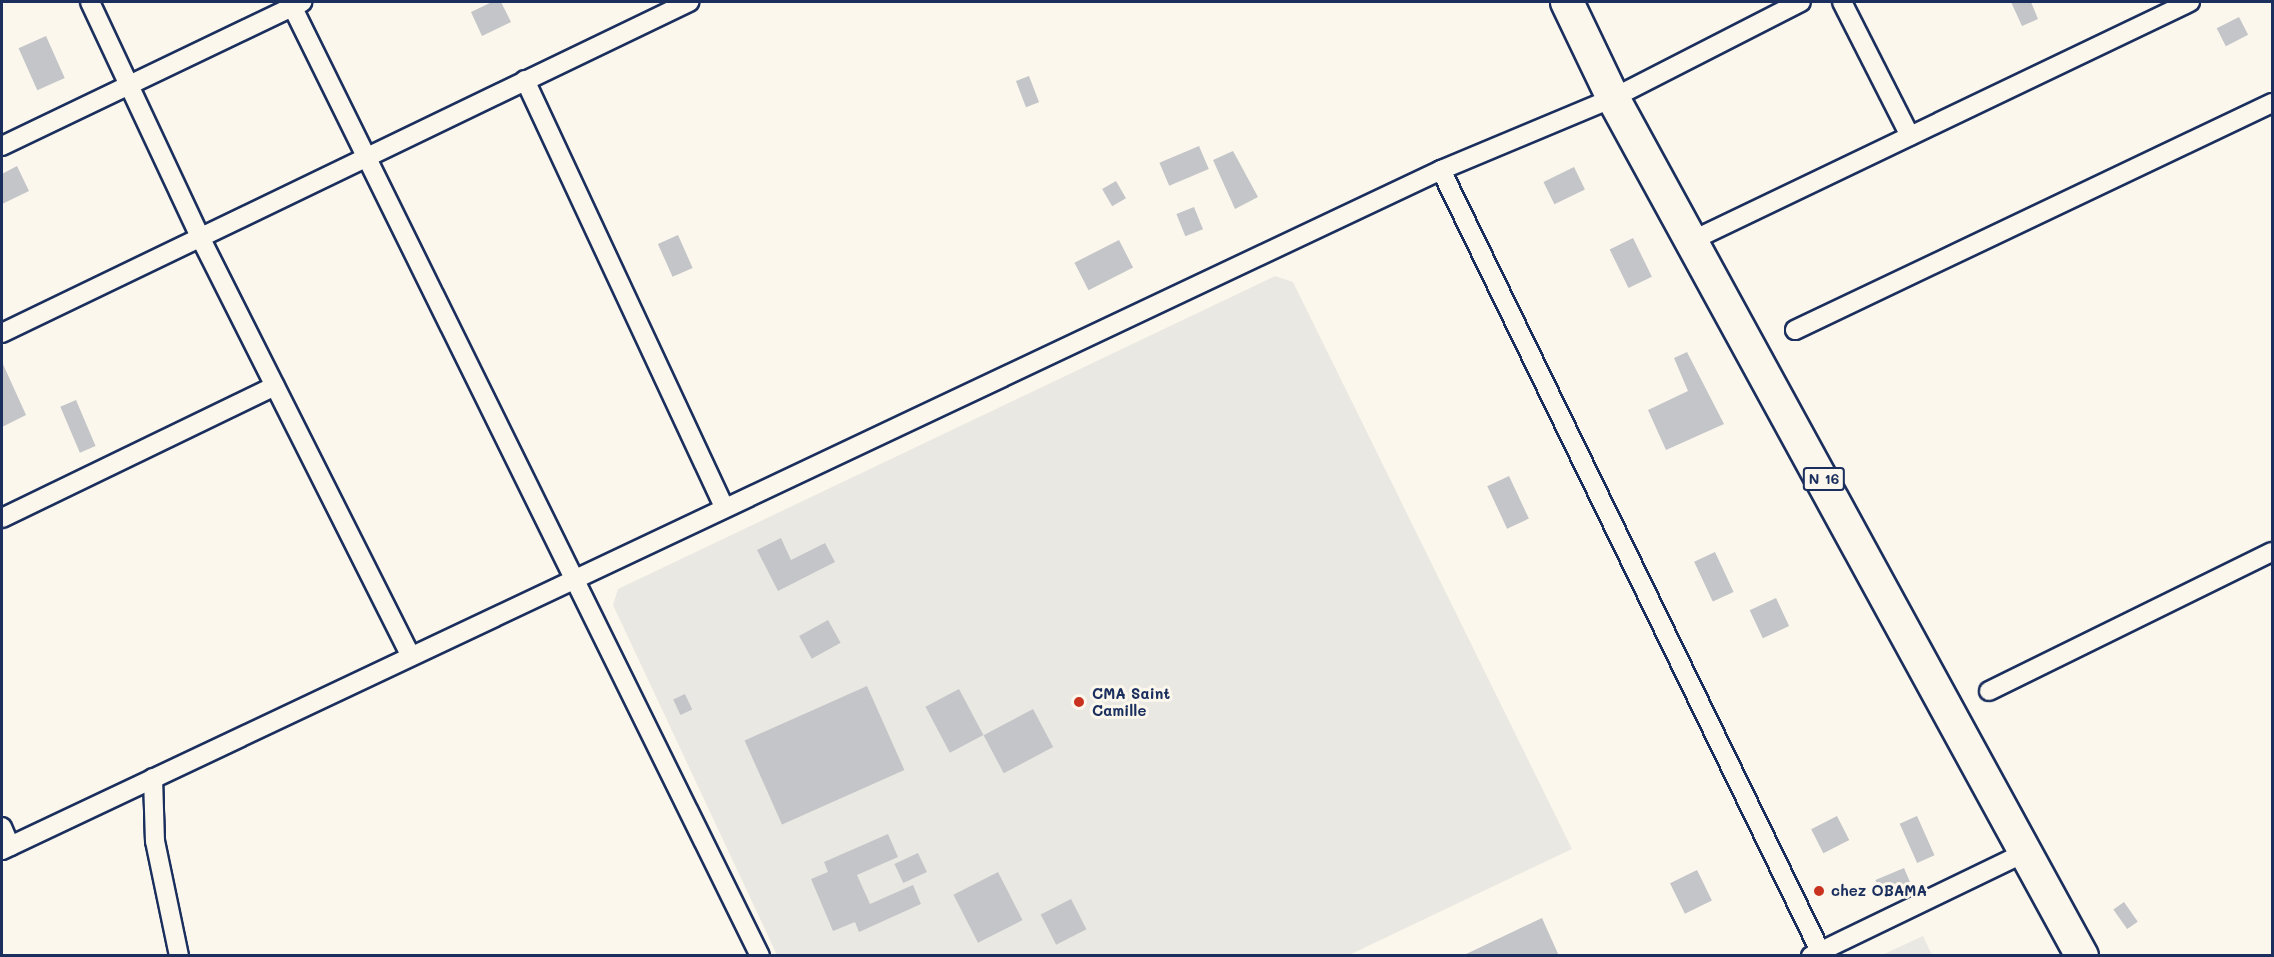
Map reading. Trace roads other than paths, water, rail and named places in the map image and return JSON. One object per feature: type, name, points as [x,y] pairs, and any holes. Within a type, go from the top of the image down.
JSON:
[{"type":"highway","name":"N 16","points":[[1567,2],[1613,98],[2028,851],[2082,956]]},
{"type":"street","points":[[90,2],[200,237],[410,655]]},
{"type":"street","points":[[2,333],[689,2]]},
{"type":"street","points":[[2,827],[6,848],[570,579],[1441,170],[1613,98],[1801,2]]},
{"type":"street","points":[[1842,2],[1910,136]]},
{"type":"street","points":[[1693,240],[2190,2]]},
{"type":"street","points":[[2,146],[130,86],[296,3],[365,157],[570,579],[760,956]]},
{"type":"street","points":[[525,80],[724,507]]},
{"type":"street","points":[[1795,330],[2272,103]]},
{"type":"street","points":[[1441,170],[1816,953],[2028,851]]},
{"type":"street","points":[[2,519],[275,386]]},
{"type":"street","points":[[1989,692],[2272,552]]},
{"type":"street","points":[[153,778],[157,852],[179,956]]},
{"type":"place","name":"CMA Saint Camille","points":[[1079,702]]},
{"type":"place","name":"chez OBAMA","points":[[1819,891]]}]
